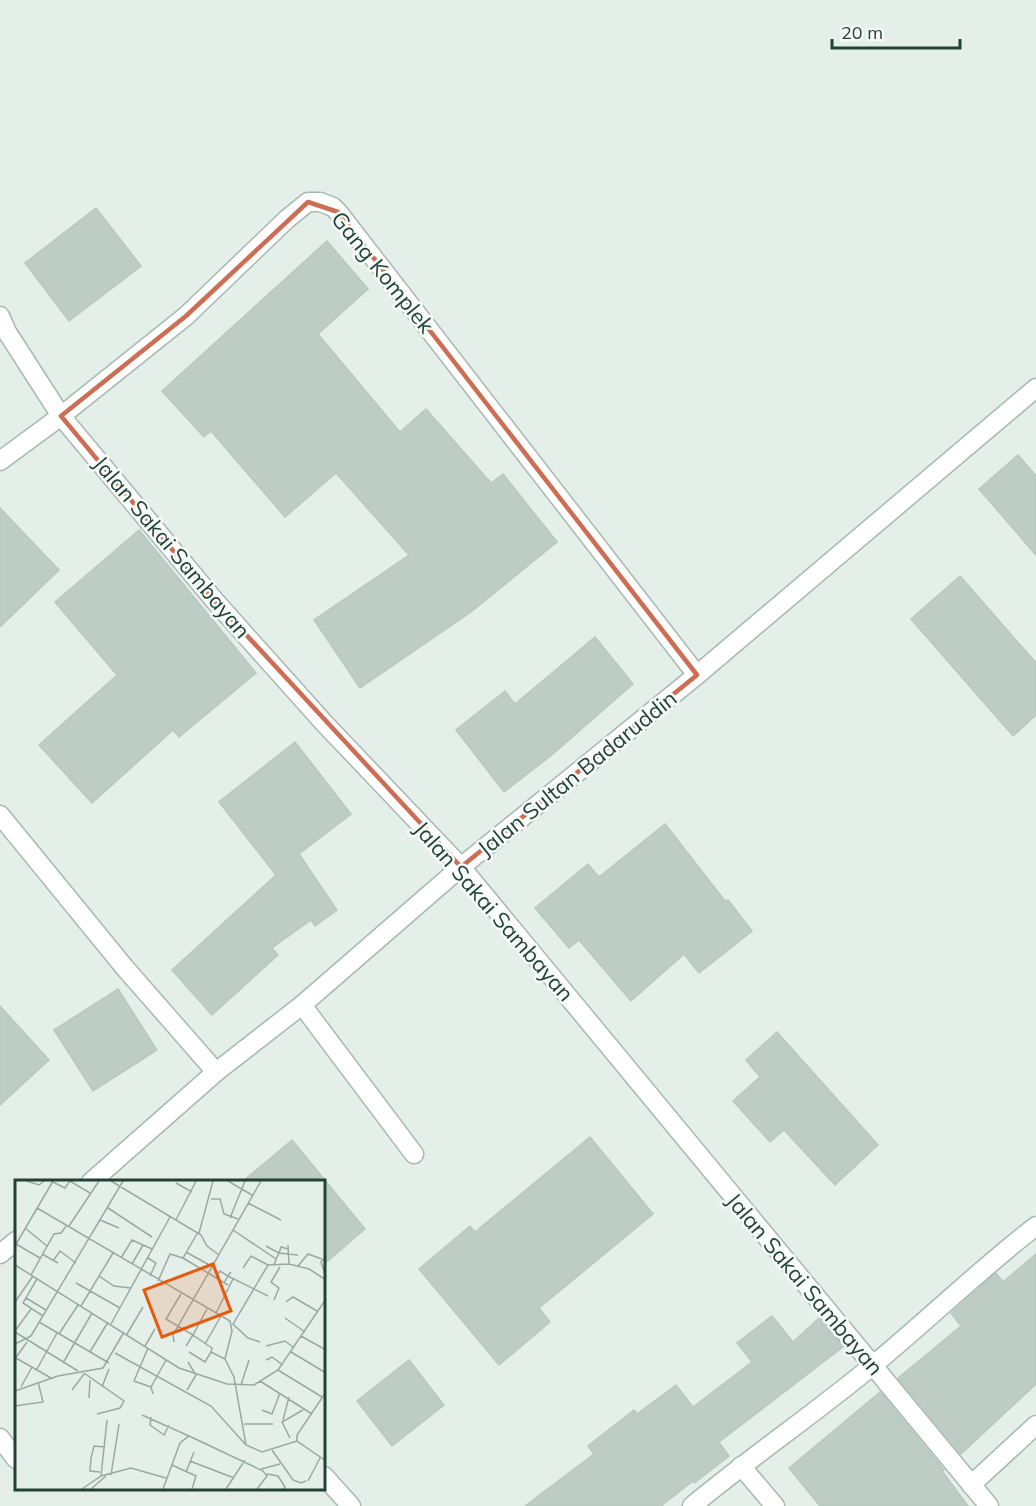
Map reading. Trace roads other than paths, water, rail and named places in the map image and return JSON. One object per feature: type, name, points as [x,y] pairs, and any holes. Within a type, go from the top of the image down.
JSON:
[{"type":"street","name":"Gang Komplek","points":[[0,461],[61,416],[186,316],[287,219],[308,202],[320,202],[333,207],[697,675]]},
{"type":"street","name":"Jalan Sakai Sambayan","points":[[0,316],[61,416],[215,601],[324,723],[461,867],[989,1506]]},
{"type":"street","name":"Jalan Sultan Badaruddin","points":[[93,1180],[216,1072],[302,1005],[461,867],[697,675],[1036,388]]},
{"type":"street","points":[[0,815],[125,968],[216,1072]]},
{"type":"street","points":[[302,1005],[414,1154]]},
{"type":"street","points":[[692,1506],[873,1365],[991,1261],[1036,1226]]},
{"type":"street","points":[[0,1254],[15,1242]]},
{"type":"street","points":[[971,1485],[1036,1425]]},
{"type":"street","points":[[0,1438],[15,1458]]},
{"type":"street","points":[[741,1466],[775,1506]]},
{"type":"street","points":[[326,1478],[351,1506]]}]
